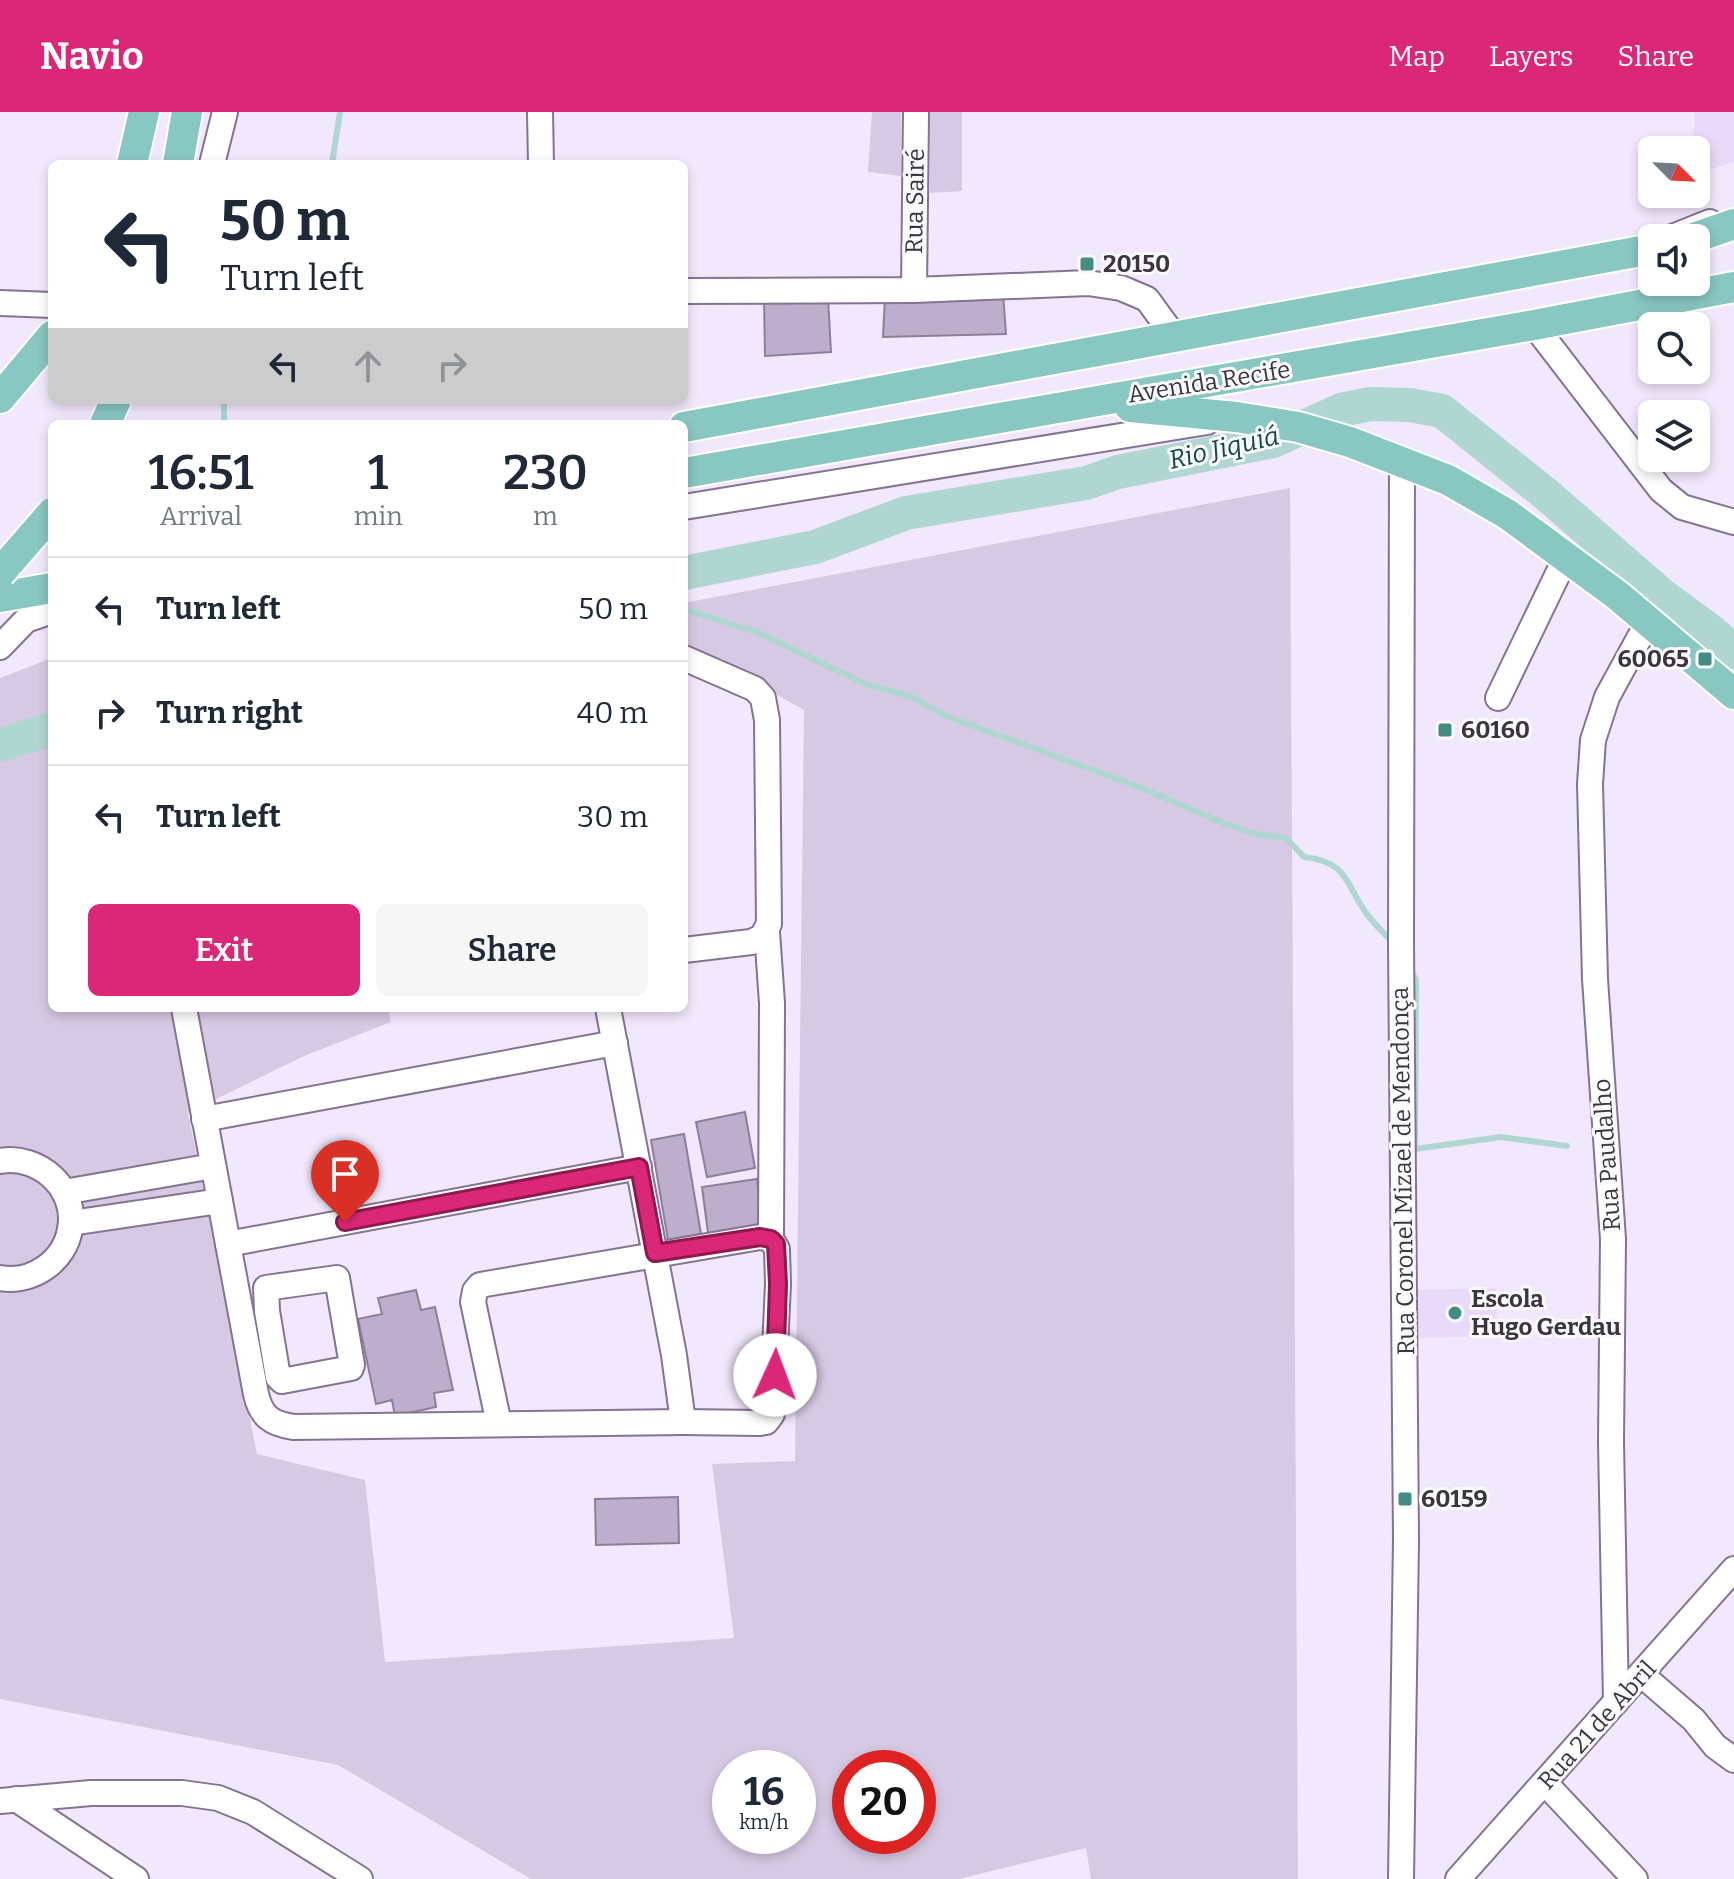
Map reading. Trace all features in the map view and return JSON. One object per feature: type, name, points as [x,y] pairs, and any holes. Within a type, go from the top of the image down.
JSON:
[{"type":"main road","points":[[133,160],[144,112]]},
{"type":"main road","points":[[179,160],[187,112]]},
{"type":"main road","points":[[1710,234],[1734,224]]},
{"type":"main road","points":[[1710,238],[1734,236]]},
{"type":"main road","name":"Avenida Recife","points":[[688,426],[1638,250]]},
{"type":"main road","name":"Avenida Recife","points":[[688,472],[1534,325],[1734,287]]},
{"type":"main road","points":[[0,398],[48,341]]},
{"type":"main road","points":[[1082,402],[1236,417],[1298,427],[1350,442],[1448,480],[1507,514],[1617,595],[1734,694]]},
{"type":"main road","points":[[0,573],[48,518]]},
{"type":"main road","points":[[0,552],[48,544]]},
{"type":"main road","points":[[0,597],[48,589]]},
{"type":"street","points":[[213,160],[225,112]]},
{"type":"street","points":[[540,112],[541,160]]},
{"type":"street","name":"Rua Sairé","points":[[914,290],[916,112]]},
{"type":"street","points":[[1703,224],[1734,211]]},
{"type":"street","points":[[688,291],[914,290],[1088,283],[1121,288],[1147,299],[1174,336]]},
{"type":"street","points":[[0,303],[48,305]]},
{"type":"street","points":[[1534,325],[1661,490],[1682,507],[1734,522]]},
{"type":"street","points":[[688,506],[1236,417]]},
{"type":"street","name":"Rua Coronel Mizael de Mendonça","points":[[1401,1879],[1406,1539],[1401,976],[1402,462]]},
{"type":"street","points":[[1498,698],[1566,557]]},
{"type":"street","points":[[0,647],[26,620],[48,612]]},
{"type":"street","name":"Rua Paudalho","points":[[1616,1702],[1611,1442],[1613,1239],[1595,979],[1590,784],[1593,740],[1607,697],[1648,622]]},
{"type":"street","points":[[185,1012],[250,1364],[261,1412],[272,1422],[287,1426],[766,1422],[772,1414],[778,1284],[777,1249],[771,1239],[772,1003],[767,932],[767,720],[763,698],[755,689],[688,660]]},
{"type":"street","points":[[688,950],[751,942],[767,932]]},
{"type":"street","points":[[609,1012],[674,1355],[683,1422]]},
{"type":"street","points":[[204,1119],[615,1043]]},
{"type":"street","points":[[0,1161],[21,1160],[39,1166],[52,1176],[64,1192],[71,1223],[67,1239],[51,1263],[41,1271],[24,1278],[0,1278]]},
{"type":"street","points":[[64,1192],[213,1166]]},
{"type":"street","points":[[228,1244],[639,1167]]},
{"type":"street","points":[[71,1223],[220,1201]]},
{"type":"street","points":[[499,1424],[475,1313],[473,1296],[477,1287],[490,1282],[655,1253],[760,1237],[771,1239]]},
{"type":"street","points":[[334,1277],[338,1279],[351,1368],[284,1381],[278,1377],[267,1311],[265,1291],[268,1287],[334,1277]]},
{"type":"street","points":[[241,1316],[267,1311]]},
{"type":"street","points":[[250,1364],[275,1360]]},
{"type":"street","name":"Rua 21 de Abril","points":[[1458,1879],[1734,1569]]},
{"type":"street","points":[[1642,1675],[1694,1720],[1715,1746],[1734,1760]]},
{"type":"street","points":[[1545,1783],[1635,1879]]},
{"type":"street","points":[[8,1800],[91,1793],[182,1793],[218,1798],[297,1838],[360,1879]]},
{"type":"street","points":[[8,1800],[136,1879]]},
{"type":"shaded area","points":[[872,112],[901,112],[901,176],[868,172]]},
{"type":"shaded area","points":[[929,112],[962,112],[962,191],[930,193]]},
{"type":"shaded area","points":[[1695,112],[1734,112],[1734,162],[1710,170],[1710,136],[1694,136]]},
{"type":"shaded area","points":[[1290,488],[1298,1879],[1091,1879],[1086,1848],[959,1879],[531,1879],[338,1765],[0,1699],[0,678],[48,660],[48,1012],[389,1012],[391,1022],[304,1056],[188,1113],[257,1454],[365,1480],[385,1662],[734,1638],[712,1464],[795,1461],[804,710],[688,645],[688,602]]},
{"type":"shaded area","name":"Escola Hugo Gerdau","points":[[1496,1288],[1497,1336],[1414,1338],[1413,1290]]},
{"type":"building","points":[[1003,293],[1006,334],[883,337],[885,296]]},
{"type":"building","points":[[828,298],[831,352],[765,356],[764,300]]},
{"type":"building","points":[[745,1112],[755,1168],[707,1177],[696,1122]]},
{"type":"building","points":[[684,1134],[701,1234],[668,1240],[651,1140]]},
{"type":"building","points":[[757,1179],[762,1226],[708,1233],[702,1187]]},
{"type":"building","points":[[416,1290],[421,1310],[435,1307],[453,1390],[434,1393],[436,1407],[395,1416],[392,1400],[376,1404],[358,1319],[382,1314],[378,1298]]},
{"type":"building","points":[[678,1497],[679,1543],[596,1545],[595,1499]]},
{"type":"waterway","points":[[333,160],[340,112]]},
{"type":"waterway","points":[[224,404],[224,420]]},
{"type":"waterway","name":"Rio Jiquiá","points":[[688,572],[815,547],[906,513],[1086,483],[1118,472],[1273,441],[1341,410],[1370,404],[1410,405],[1442,411],[1734,652]]},
{"type":"waterway","points":[[688,610],[759,633],[865,684],[912,697],[946,716],[1139,787],[1223,823],[1256,834],[1286,838],[1304,857],[1331,864],[1339,870],[1370,918],[1392,942]]},
{"type":"waterway","name":"Rio Jiquiá","points":[[0,745],[48,730]]},
{"type":"waterway","points":[[1409,968],[1416,980],[1415,1149],[1501,1137],[1567,1146]]},
{"type":"place","name":"20150","points":[[1087,264]]},
{"type":"place","name":"60065","points":[[1705,659]]},
{"type":"place","name":"60160","points":[[1445,730]]},
{"type":"place","name":"Escola Hugo Gerdau","points":[[1455,1313]]},
{"type":"place","name":"60159","points":[[1405,1499]]},
{"type":"route","points":[[345,1222],[639,1167],[655,1253],[760,1237],[771,1239],[776,1244],[775,1375]]}]
